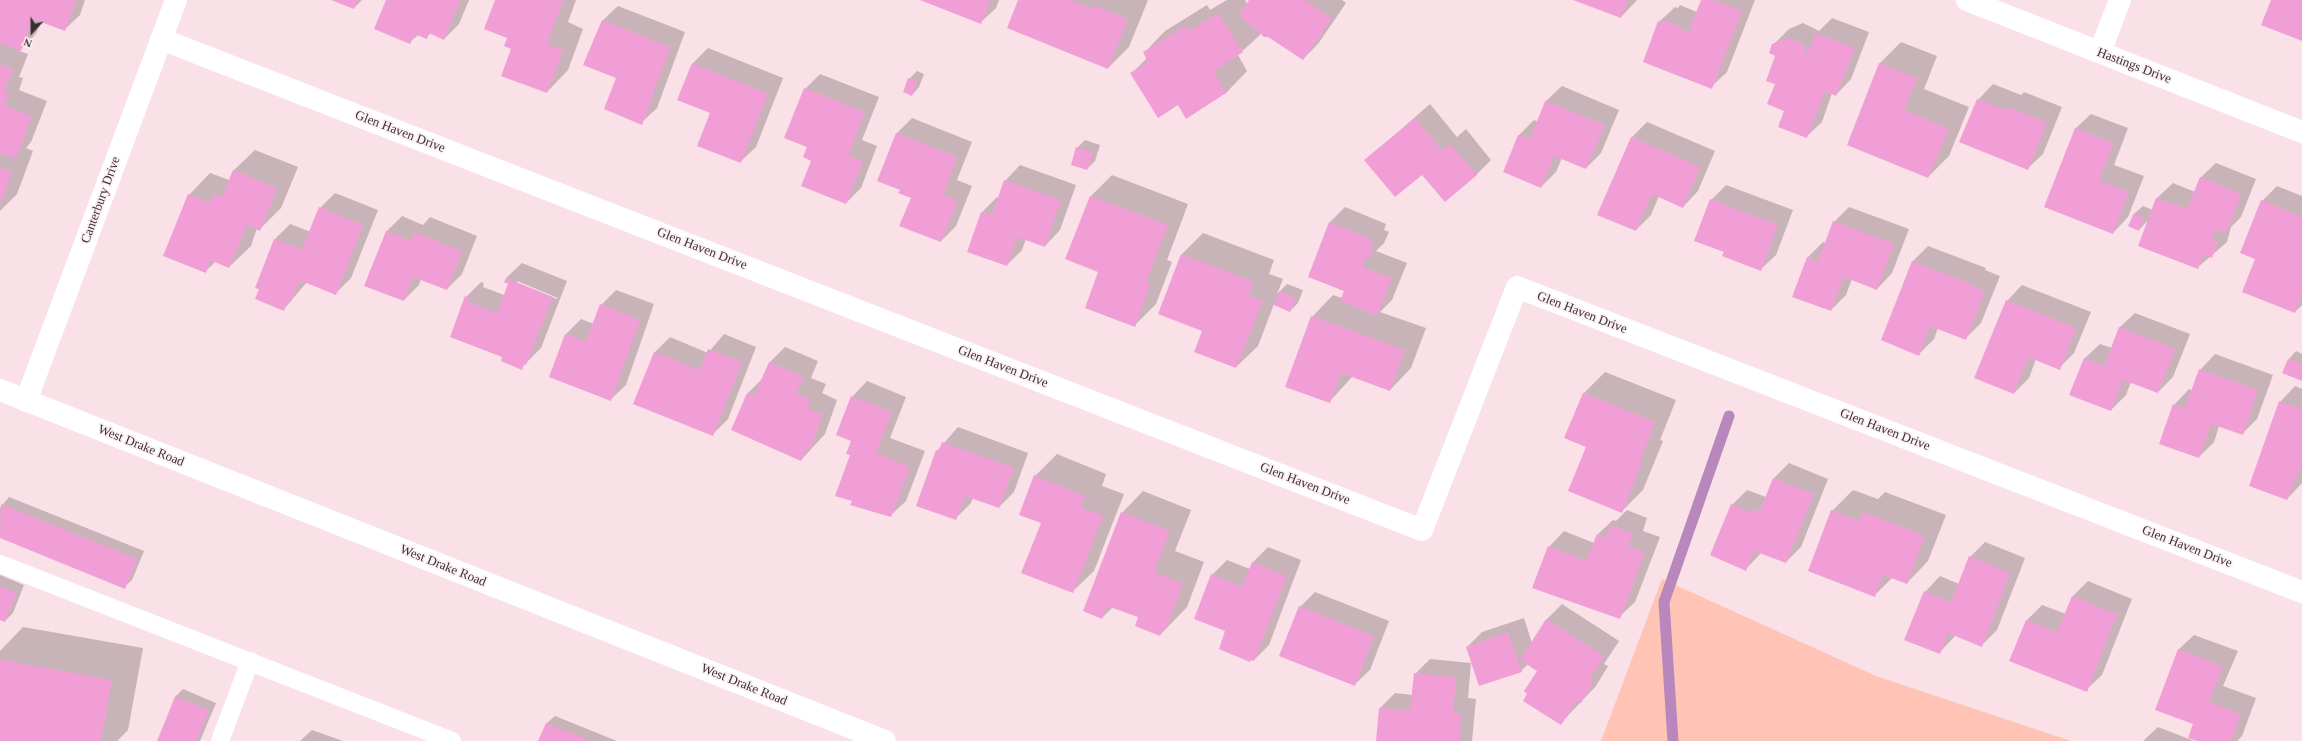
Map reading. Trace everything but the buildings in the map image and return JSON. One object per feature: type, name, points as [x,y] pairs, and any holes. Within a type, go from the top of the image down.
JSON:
[{"type":"street","name":"Canterbury Drive","points":[[26,401],[176,0]]},
{"type":"street","name":"Hastings Drive","points":[[1967,0],[2302,132]]},
{"type":"street","points":[[2100,52],[2120,0]]},
{"type":"street","name":"Glen Haven Drive","points":[[161,39],[1422,530],[1517,288],[2302,592]]},
{"type":"street","name":"West Drake Road","points":[[0,390],[885,741]]},
{"type":"lane","points":[[0,564],[452,741]]},
{"type":"lane","points":[[220,741],[250,661]]},
{"type":"shaded area","points":[[1662,579],[1876,676],[2071,741],[1601,741]]},
{"type":"waterway","points":[[1673,741],[1664,602],[1729,416]]}]
